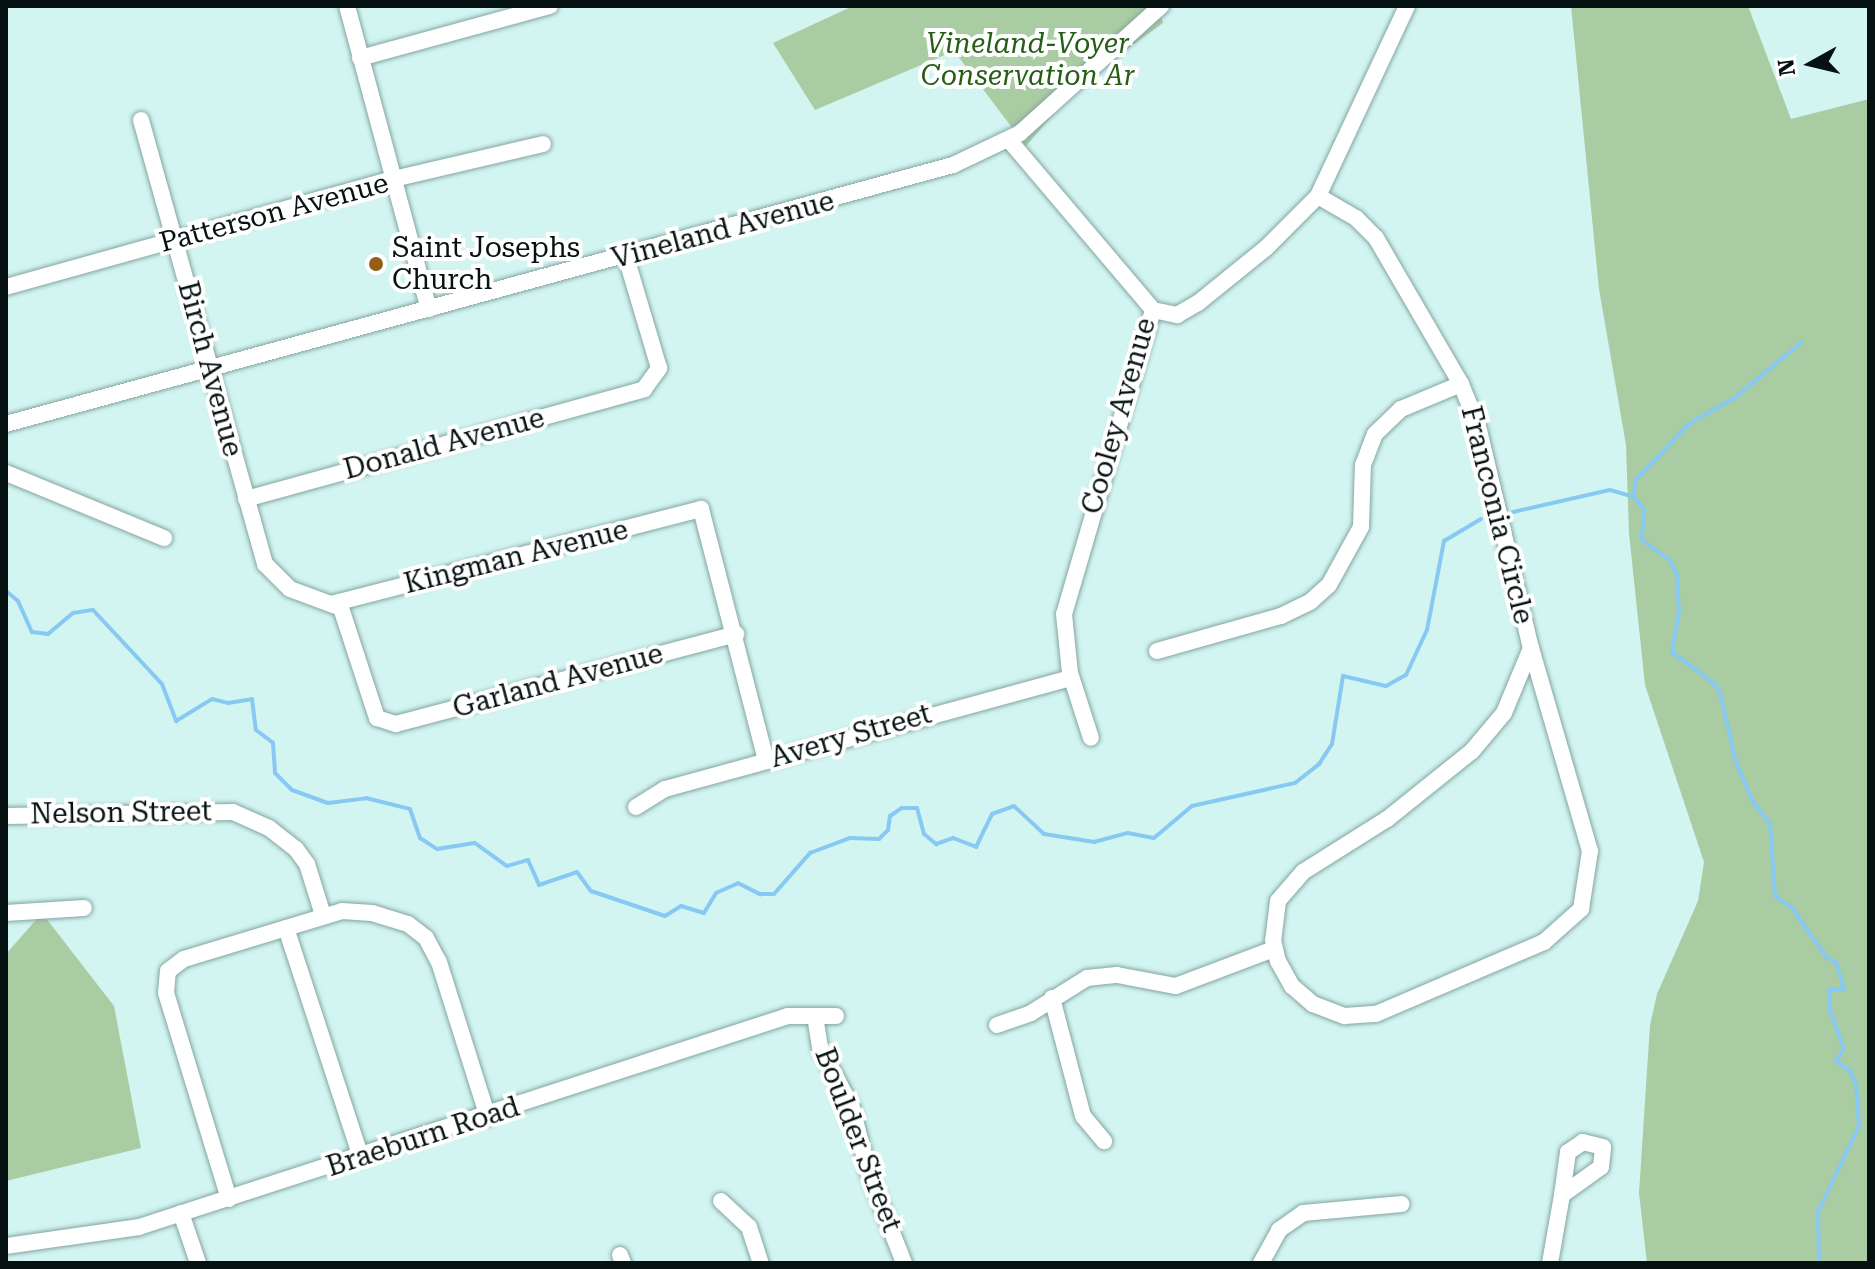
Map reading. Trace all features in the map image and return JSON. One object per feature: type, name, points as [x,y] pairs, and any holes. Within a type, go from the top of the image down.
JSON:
[{"type":"street","points":[[347,6],[429,309]]},
{"type":"street","points":[[360,58],[550,6]]},
{"type":"street","name":"Vineland Avenue","points":[[6,424],[932,173],[1009,140],[1161,6]]},
{"type":"street","points":[[1153,310],[1177,315],[1198,303],[1266,248],[1318,196],[1407,6]]},
{"type":"street","name":"Birch Avenue","points":[[141,120],[268,571],[290,589],[330,605]]},
{"type":"street","name":"Cooley Avenue","points":[[1009,140],[1153,310],[1066,606],[1071,678],[1091,738]]},
{"type":"street","name":"Patterson Avenue","points":[[6,287],[394,179],[543,144]]},
{"type":"street","name":"Franconia Circle","points":[[1318,196],[1356,218],[1376,238],[1461,384],[1478,426],[1531,648],[1590,851],[1587,893],[1571,922],[1525,950],[1360,1016],[1333,1013],[1300,994],[1284,974],[1274,949],[1276,908],[1295,879],[1397,812],[1472,751],[1504,713],[1531,648]]},
{"type":"street","name":"Donald Avenue","points":[[246,499],[644,389],[659,368],[626,257]]},
{"type":"street","points":[[1157,651],[1303,607],[1329,585],[1361,527],[1363,465],[1375,434],[1401,409],[1461,384]]},
{"type":"street","points":[[6,473],[164,538]]},
{"type":"street","name":"Kingman Avenue","points":[[330,605],[701,509],[736,634]]},
{"type":"street","name":"Garland Avenue","points":[[330,605],[344,613],[368,703],[380,720],[396,724],[736,634]]},
{"type":"street","points":[[736,634],[766,760]]},
{"type":"street","name":"Avery Street","points":[[636,807],[665,789],[1071,678]]},
{"type":"street","name":"Nelson Street","points":[[6,816],[233,812],[269,828],[296,849],[307,864],[323,915]]},
{"type":"street","points":[[6,913],[84,908]]},
{"type":"street","points":[[229,1199],[166,993],[166,978],[184,959],[323,915],[372,913],[408,924],[426,938],[439,962],[488,1117]]},
{"type":"street","points":[[286,928],[361,1158]]},
{"type":"street","points":[[997,1025],[1081,981],[1106,974],[1184,985],[1274,949]]},
{"type":"street","points":[[1052,998],[1083,1116],[1104,1141]]},
{"type":"street","name":"Braeburn Road","points":[[6,1246],[127,1230],[488,1117],[788,1016],[836,1016]]},
{"type":"street","name":"Boulder Street","points":[[815,1016],[820,1047],[852,1108],[868,1171],[904,1263]]},
{"type":"street","points":[[1550,1263],[1562,1195]]},
{"type":"street","points":[[721,1201],[749,1227],[761,1263]]},
{"type":"street","points":[[1261,1263],[1279,1230],[1303,1213],[1402,1204]]},
{"type":"street","points":[[181,1213],[198,1263]]},
{"type":"green space","name":"Vineland-Voyer Conservation Ar","points":[[853,6],[1158,6],[1163,23],[1078,85],[1026,146],[954,51],[815,110],[773,43]]},
{"type":"green space","points":[[1571,6],[1748,6],[1791,119],[1869,99],[1869,1263],[1647,1263],[1639,1193],[1650,1025],[1657,994],[1698,901],[1704,862],[1645,685],[1629,533],[1626,445],[1599,289]]},
{"type":"green space","points":[[42,913],[114,1006],[141,1148],[6,1181],[6,954]]},
{"type":"waterway","points":[[1634,497],[1635,481],[1690,423],[1733,399],[1802,342]]},
{"type":"waterway","points":[[1513,512],[1610,490],[1634,497],[1644,509],[1642,540],[1670,560],[1677,575],[1679,612],[1672,652],[1715,684],[1721,696],[1735,759],[1753,802],[1770,824],[1775,896],[1792,908],[1827,958],[1836,962],[1844,989],[1830,989],[1830,1010],[1844,1049],[1836,1061],[1851,1072],[1856,1085],[1859,1126],[1818,1212],[1819,1263]]},
{"type":"waterway","points":[[6,591],[18,601],[32,632],[48,634],[73,613],[93,610],[162,684],[176,721],[212,699],[228,703],[252,699],[256,730],[273,743],[275,773],[292,790],[328,803],[366,798],[410,809],[420,838],[437,849],[475,843],[507,866],[528,860],[539,885],[577,872],[591,891],[665,916],[681,906],[704,913],[716,893],[738,883],[760,894],[774,894],[810,853],[850,838],[879,839],[888,830],[890,816],[902,808],[917,808],[924,834],[936,844],[953,838],[976,847],[992,814],[1014,806],[1044,834],[1094,842],[1128,833],[1154,838],[1192,806],[1295,783],[1319,764],[1332,744],[1343,676],[1386,686],[1406,675],[1427,630],[1444,541],[1481,519]]},
{"type":"place","name":"Saint Josephs Church","points":[[376,264]]}]
